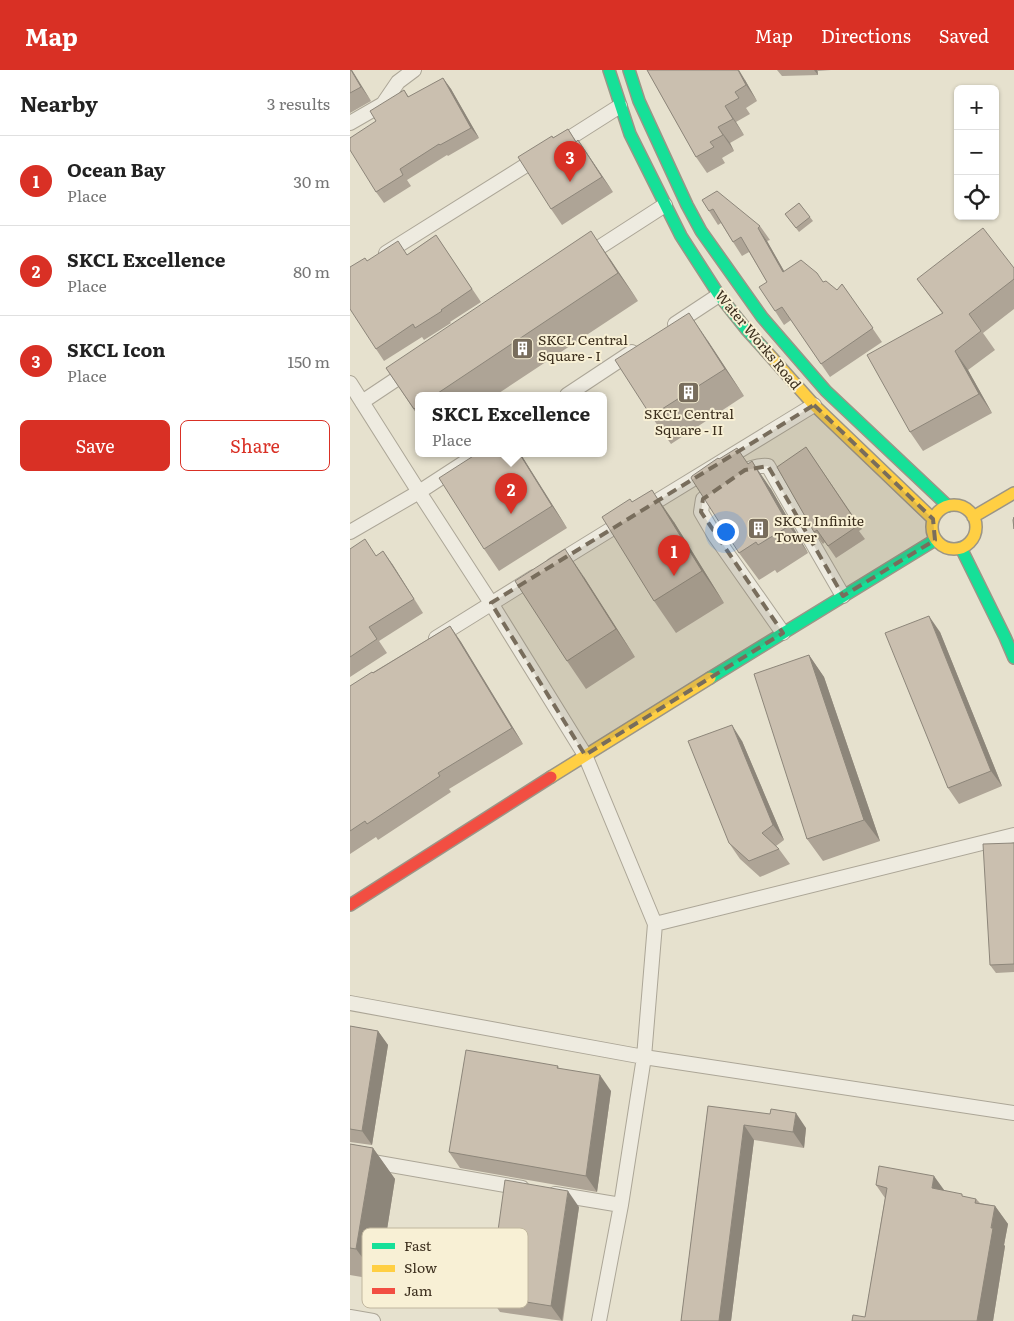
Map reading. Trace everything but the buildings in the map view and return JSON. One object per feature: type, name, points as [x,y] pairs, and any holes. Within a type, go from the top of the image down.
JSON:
[{"type":"main road","name":"Water Works Road","points":[[609,70],[630,134],[681,236],[719,296],[814,405],[933,519]]},
{"type":"main road","name":"Water Works Road","points":[[629,70],[638,101],[687,205],[701,231],[762,318],[826,391],[948,506]]},
{"type":"main road","points":[[746,329],[762,318]]},
{"type":"main road","points":[[973,517],[1014,493]]},
{"type":"main road","points":[[948,506],[962,507],[968,511],[975,522],[974,535],[967,546],[954,550],[947,549],[935,540],[931,526],[936,514],[948,506]]},
{"type":"main road","points":[[350,905],[585,755],[935,540]]},
{"type":"main road","points":[[961,548],[1014,658]]},
{"type":"street","points":[[350,123],[383,104],[398,82],[414,70]]},
{"type":"street","points":[[375,260],[620,106]]},
{"type":"street","points":[[575,264],[665,205]]},
{"type":"street","points":[[663,332],[719,296]]},
{"type":"street","points":[[572,392],[647,343]]},
{"type":"street","points":[[362,402],[419,365]]},
{"type":"street","points":[[350,383],[491,603],[585,755],[656,924],[644,1057],[621,1205],[599,1321]]},
{"type":"street","points":[[425,644],[814,405]]},
{"type":"street","points":[[350,532],[419,492],[473,457]]},
{"type":"street","points":[[783,633],[714,536],[701,512],[703,499],[745,470],[758,465],[768,466],[843,596]]},
{"type":"street","points":[[656,924],[1014,836]]},
{"type":"street","points":[[350,1003],[644,1057],[1014,1113]]},
{"type":"street","points":[[350,1158],[621,1205]]},
{"type":"street","points":[[350,1317],[373,1321]]},
{"type":"highlighted area","points":[[814,405],[933,519],[935,540],[843,596],[768,466],[745,470],[703,499],[701,512],[783,633],[585,755],[491,603]]},
{"type":"traffic: fast","points":[[609,70],[630,134],[681,236],[719,295],[765,350]]},
{"type":"traffic: fast","points":[[629,70],[639,101],[687,205],[701,231],[762,317],[826,391],[948,506]]},
{"type":"traffic: fast","points":[[710,678],[935,540]]},
{"type":"traffic: fast","points":[[961,548],[1014,658]]},
{"type":"traffic: slow","points":[[765,350],[814,405],[933,519]]},
{"type":"traffic: slow","points":[[973,517],[1014,493]]},
{"type":"traffic: slow","points":[[950,505],[958,505],[970,511],[976,527],[970,543],[958,549],[950,549],[938,543],[932,531],[932,523],[938,511],[950,505]]},
{"type":"traffic: slow","points":[[551,777],[710,678]]},
{"type":"traffic: jam","points":[[350,905],[551,777]]},
{"type":"place","name":"SKCL Icon","points":[[570,182]]},
{"type":"place","name":"SKCL Central Square - I","points":[[522,348]]},
{"type":"place","name":"SKCL Central Square - II","points":[[689,392]]},
{"type":"place","name":"SKCL Excellence","points":[[511,514]]},
{"type":"place","name":"SKCL Infinite Tower","points":[[758,529]]},
{"type":"place","name":"Ocean Bay","points":[[674,576]]}]
